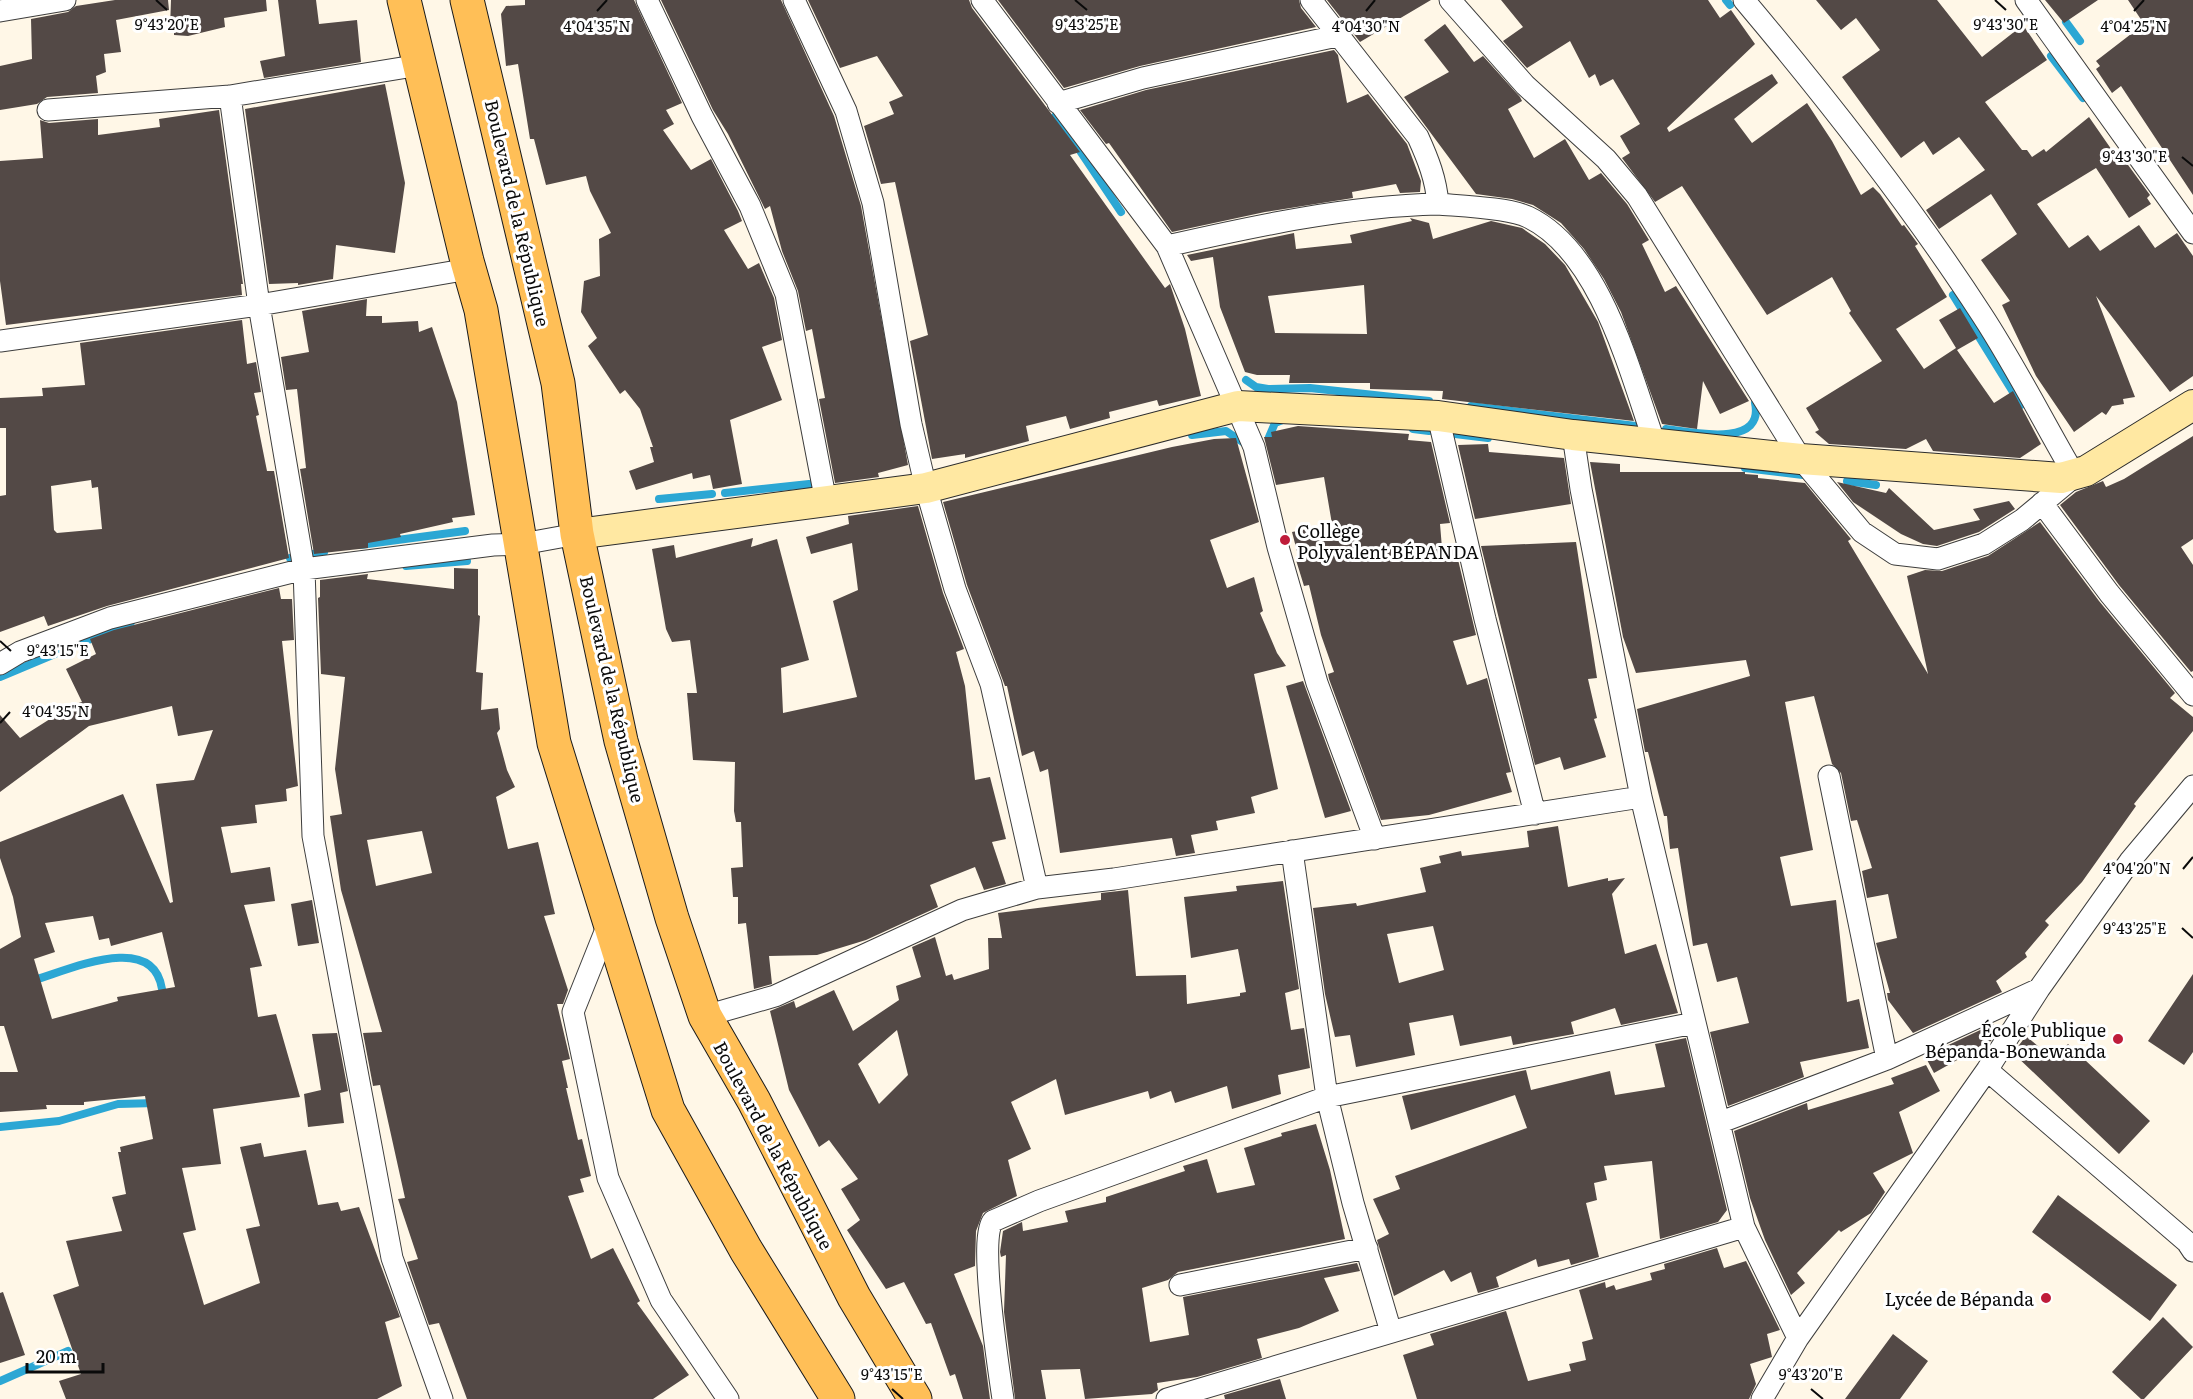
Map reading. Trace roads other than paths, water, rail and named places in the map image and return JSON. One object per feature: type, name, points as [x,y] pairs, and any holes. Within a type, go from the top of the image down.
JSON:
[{"type":"main road","points":[[404,0],[481,310],[554,743],[609,922],[669,1110],[746,1250],[837,1399]]},
{"type":"main road","name":"Boulevard de la République","points":[[467,0],[558,383],[577,534],[621,741],[672,918],[705,1016],[754,1101],[854,1297],[915,1399]]},
{"type":"street","points":[[0,11],[65,0]]},
{"type":"street","points":[[647,0],[702,116],[750,206],[786,294],[826,502]]},
{"type":"street","points":[[794,0],[846,111],[873,203],[911,424],[926,488],[955,589],[991,684],[1037,888]]},
{"type":"street","points":[[982,0],[1167,246],[1254,447],[1278,547],[1317,683],[1375,839]]},
{"type":"street","points":[[1311,0],[1418,137],[1429,161],[1436,186],[1437,204]]},
{"type":"street","points":[[1450,0],[1525,85],[1606,159],[1637,196],[1802,459],[1862,532],[1896,554],[1938,559],[1984,544],[2042,503],[2074,476],[2193,405]]},
{"type":"street","points":[[1744,0],[1829,102],[1909,208],[1983,317],[2074,476]]},
{"type":"street","points":[[2026,0],[2193,233]]},
{"type":"street","points":[[1058,103],[1143,78],[1337,36]]},
{"type":"street","points":[[48,110],[230,96],[420,65]]},
{"type":"street","points":[[230,96],[259,305],[304,569],[313,836],[392,1258],[442,1399]]},
{"type":"street","points":[[1167,246],[1254,226],[1406,204],[1437,204],[1526,215],[1550,229],[1576,259],[1601,301],[1623,351],[1655,444]]},
{"type":"street","points":[[0,340],[259,305],[469,269]]},
{"type":"street","points":[[0,664],[20,652],[110,618],[304,569],[493,545],[522,544],[577,534],[926,488],[1238,406],[1438,416],[1573,435],[1802,459],[2050,477],[2074,476]]},
{"type":"street","points":[[1438,416],[1485,619],[1535,814]]},
{"type":"street","points":[[1573,435],[1581,489],[1641,797],[1694,1023],[1721,1122],[1744,1227],[1798,1338]]},
{"type":"street","points":[[2042,503],[2109,593],[2193,695]]},
{"type":"street","points":[[1828,776],[1887,1059]]},
{"type":"street","points":[[1762,1399],[1798,1338],[1987,1070],[2039,988],[2130,861],[2193,786]]},
{"type":"street","points":[[705,1016],[775,996],[963,910],[1037,888],[1114,879],[1641,797]]},
{"type":"street","points":[[1292,851],[1327,1097],[1391,1332]]},
{"type":"street","points":[[609,922],[573,1012],[608,1178],[661,1300],[728,1399]]},
{"type":"street","points":[[1721,1122],[1887,1059],[2039,988]]},
{"type":"street","points":[[1003,1399],[988,1264],[989,1228],[993,1221],[1039,1201],[1327,1097],[1694,1023]]},
{"type":"street","points":[[1987,1070],[2187,1242],[2193,1251]]},
{"type":"street","points":[[1167,1399],[1744,1227]]},
{"type":"street","points":[[1180,1285],[1367,1248]]},
{"type":"waterway","points":[[1726,0],[1730,5]]},
{"type":"waterway","points":[[2066,22],[2080,41]]},
{"type":"waterway","points":[[2051,56],[2083,98]]},
{"type":"waterway","points":[[1056,115],[1121,212]]},
{"type":"waterway","points":[[1953,295],[2021,405]]},
{"type":"waterway","points":[[1246,380],[1256,387],[1268,389],[1310,388],[1429,401]]},
{"type":"waterway","points":[[1666,429],[1707,434],[1737,432],[1749,427],[1755,417],[1755,403]]},
{"type":"waterway","points":[[1471,406],[1636,426]]},
{"type":"waterway","points":[[1269,437],[1275,423],[1285,419]]},
{"type":"waterway","points":[[1413,429],[1429,431]]},
{"type":"waterway","points":[[1192,435],[1226,431],[1244,443]]},
{"type":"waterway","points":[[1455,434],[1488,438]]},
{"type":"waterway","points":[[1745,468],[1811,476]]},
{"type":"waterway","points":[[1847,481],[1876,485]]},
{"type":"waterway","points":[[725,493],[809,484]]},
{"type":"waterway","points":[[659,499],[712,494]]},
{"type":"waterway","points":[[360,545],[465,531]]},
{"type":"waterway","points":[[290,558],[324,552]]},
{"type":"waterway","points":[[406,566],[467,561]]},
{"type":"waterway","points":[[0,677],[131,622]]},
{"type":"waterway","points":[[31,981],[85,964],[106,959],[126,958],[143,961],[155,971],[162,989]]},
{"type":"waterway","points":[[0,1127],[59,1121],[118,1104],[156,1103]]},
{"type":"waterway","points":[[0,1381],[68,1351]]},
{"type":"place","name":"Collège Polyvalent BÉPANDA","points":[[1285,540]]},
{"type":"place","name":"École Publique Bépanda-Bonewanda","points":[[2118,1039]]},
{"type":"place","name":"Lycée de Bépanda","points":[[2046,1298]]}]
